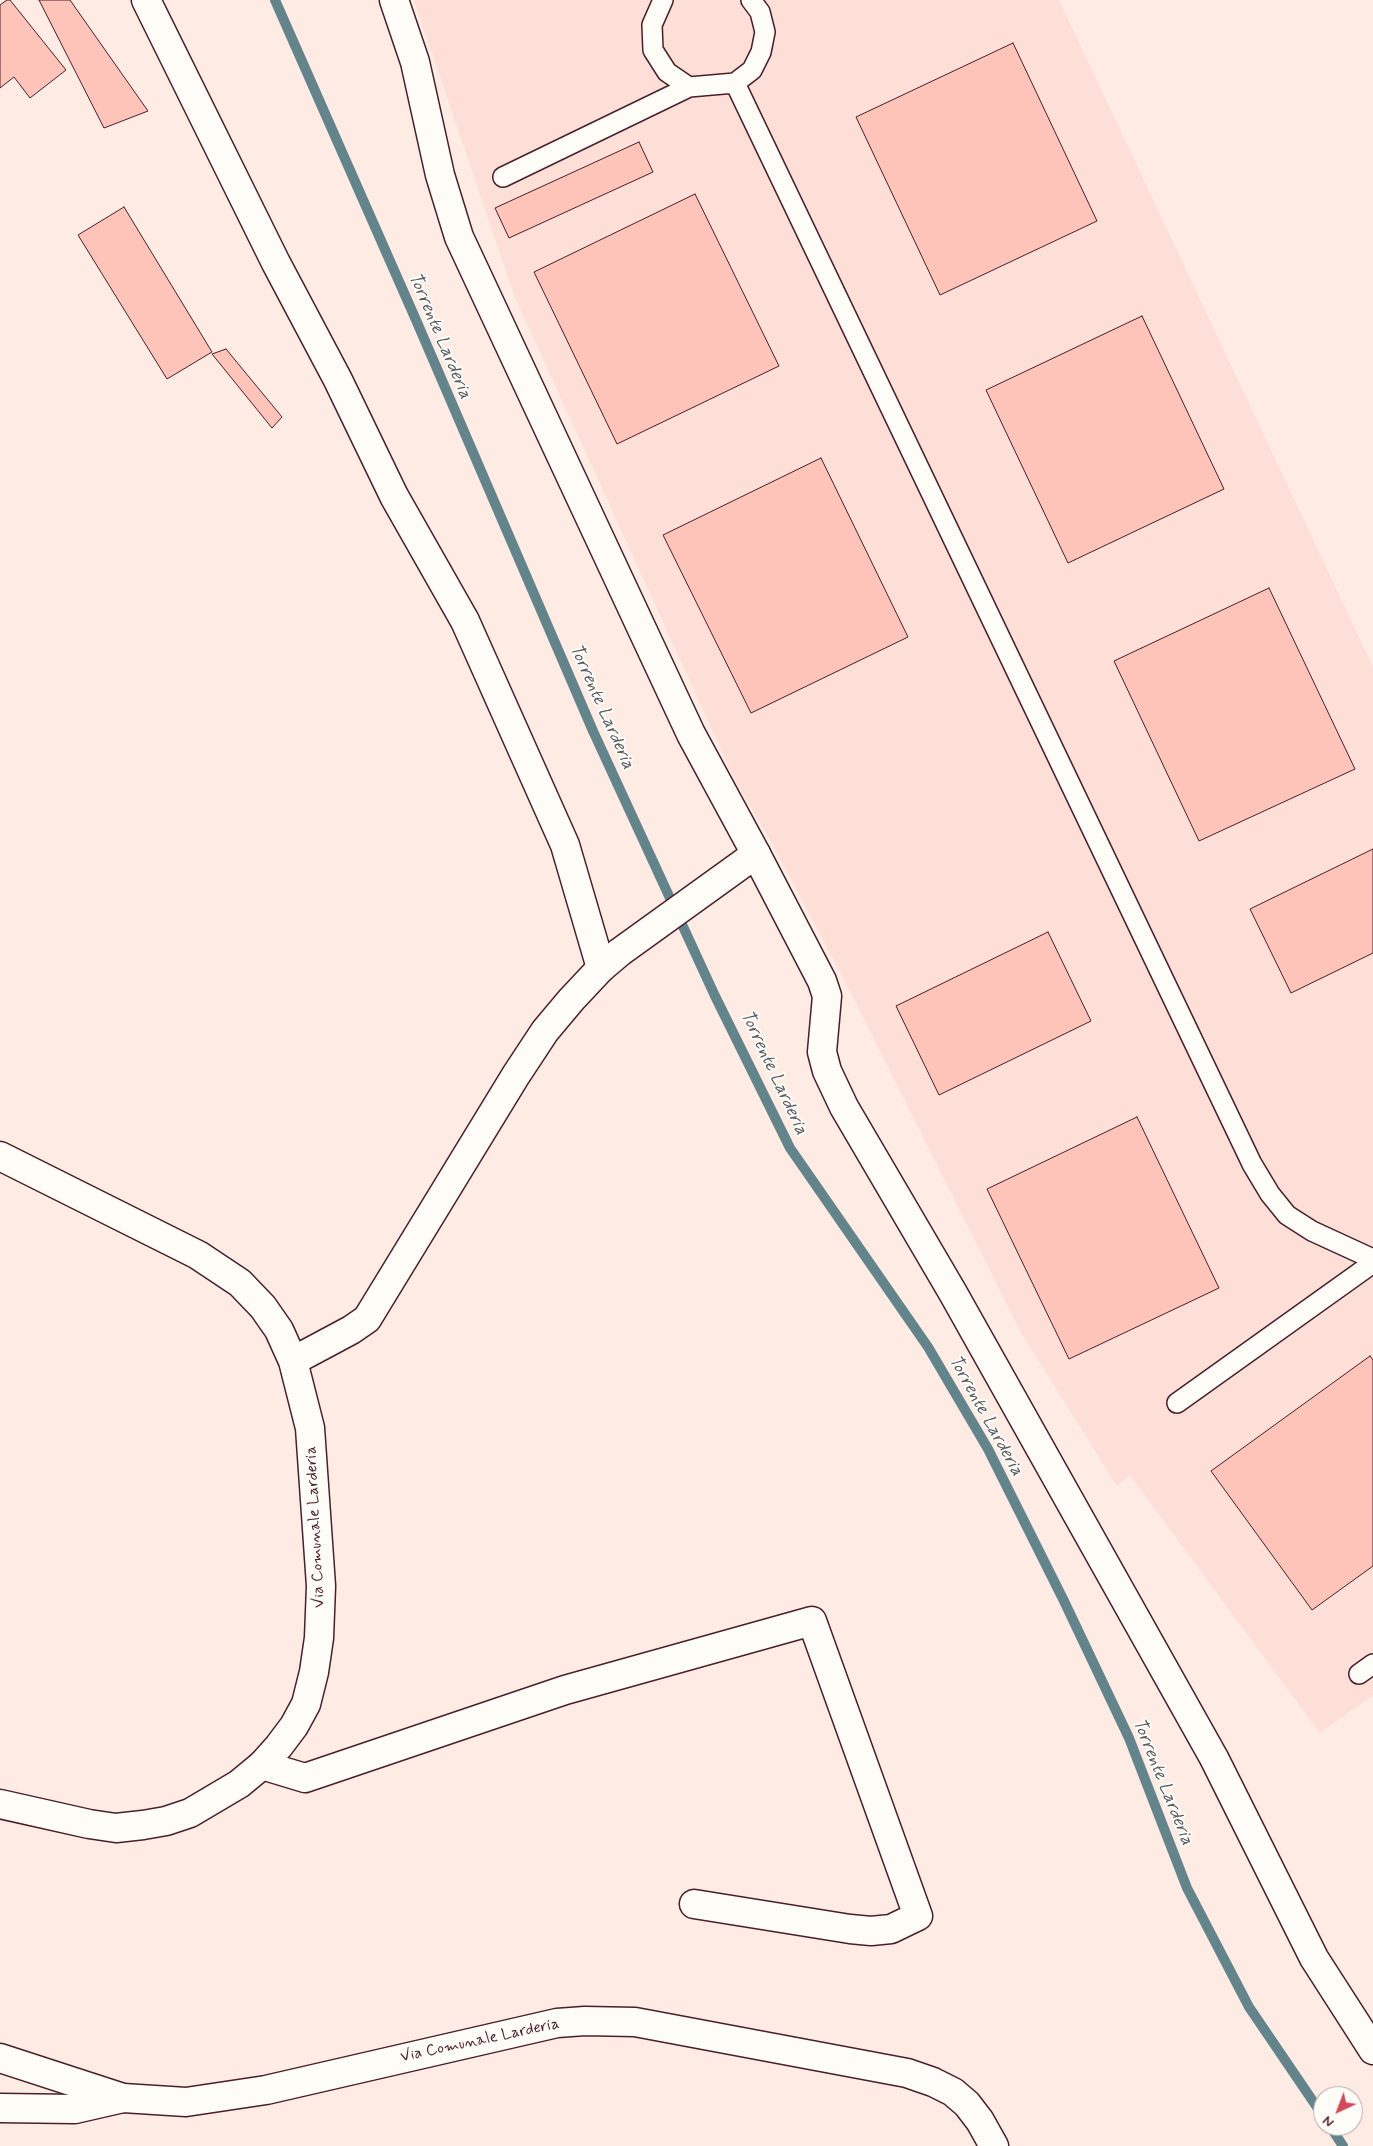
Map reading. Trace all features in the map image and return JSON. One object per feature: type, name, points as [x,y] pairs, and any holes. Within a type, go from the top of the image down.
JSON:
[{"type":"street","points":[[146,0],[228,169],[338,380],[394,496],[465,621],[564,845],[611,960]]},
{"type":"street","points":[[394,0],[415,62],[440,175],[459,237],[749,859],[822,981],[827,996],[822,1052],[827,1071],[844,1107],[953,1294],[1214,1758],[1314,1958],[1373,2050]]},
{"type":"street","points":[[293,1361],[367,1319],[545,1031],[611,960],[749,859]]},
{"type":"street","name":"Via Comunale Larderia","points":[[0,1156],[198,1256],[240,1283],[279,1330],[293,1361],[310,1428],[322,1586],[319,1638],[314,1672],[306,1704],[294,1726],[262,1766],[217,1798],[166,1822],[116,1828],[89,1824],[0,1804]]},
{"type":"street","points":[[262,1766],[305,1778],[565,1690],[812,1621],[918,1916],[891,1929],[871,1931],[850,1930],[694,1904]]},
{"type":"street","name":"Via Comunale Larderia","points":[[0,2058],[123,2098],[186,2102],[284,2086],[557,2023],[620,2021],[660,2025],[907,2073],[946,2089],[967,2104],[980,2120],[994,2146]]},
{"type":"street","points":[[0,2108],[75,2109],[123,2098]]},
{"type":"lane","points":[[663,0],[652,25],[653,50],[667,72],[689,87]]},
{"type":"lane","points":[[503,177],[689,87],[735,83],[752,70],[761,52],[765,32],[760,12],[751,0]]},
{"type":"lane","points":[[735,83],[1252,1164],[1270,1194],[1287,1215],[1312,1231],[1373,1259]]},
{"type":"lane","points":[[1177,1404],[1373,1263]]},
{"type":"shaded area","points":[[414,0],[1059,0],[1373,667],[1373,1695],[1320,1733],[1130,1475],[1117,1486],[1022,1334],[852,995],[772,843],[734,778],[514,295]]},
{"type":"building","points":[[10,0],[66,70],[30,98],[14,77],[0,88],[0,5]]},
{"type":"building","points":[[39,0],[70,0],[148,111],[104,128]]},
{"type":"building","points":[[1013,43],[1097,221],[940,295],[856,117]]},
{"type":"building","points":[[639,142],[653,172],[509,238],[495,208]]},
{"type":"building","points":[[695,194],[779,366],[617,444],[534,272]]},
{"type":"building","points":[[124,207],[212,352],[167,379],[78,235]]},
{"type":"building","points":[[1142,316],[1224,489],[1068,563],[986,390]]},
{"type":"building","points":[[226,349],[282,417],[272,428],[212,354]]},
{"type":"building","points":[[821,458],[908,637],[751,713],[663,535]]},
{"type":"building","points":[[1269,588],[1355,769],[1199,841],[1114,661]]},
{"type":"building","points":[[1373,849],[1373,953],[1291,993],[1250,909]]},
{"type":"building","points":[[1048,932],[1091,1021],[939,1095],[896,1006]]},
{"type":"building","points":[[1137,1117],[1219,1288],[1069,1359],[987,1189]]},
{"type":"building","points":[[1370,1356],[1373,1360],[1373,1566],[1312,1610],[1211,1471]]},
{"type":"waterway","name":"Torrente Larderia","points":[[275,0],[416,320],[593,731],[715,996],[790,1148],[928,1347],[988,1449],[1064,1601],[1129,1738],[1187,1888],[1249,2007],[1313,2101]]},
{"type":"waterway","name":"Torrente Larderia","points":[[1336,2136],[1343,2146]]}]
